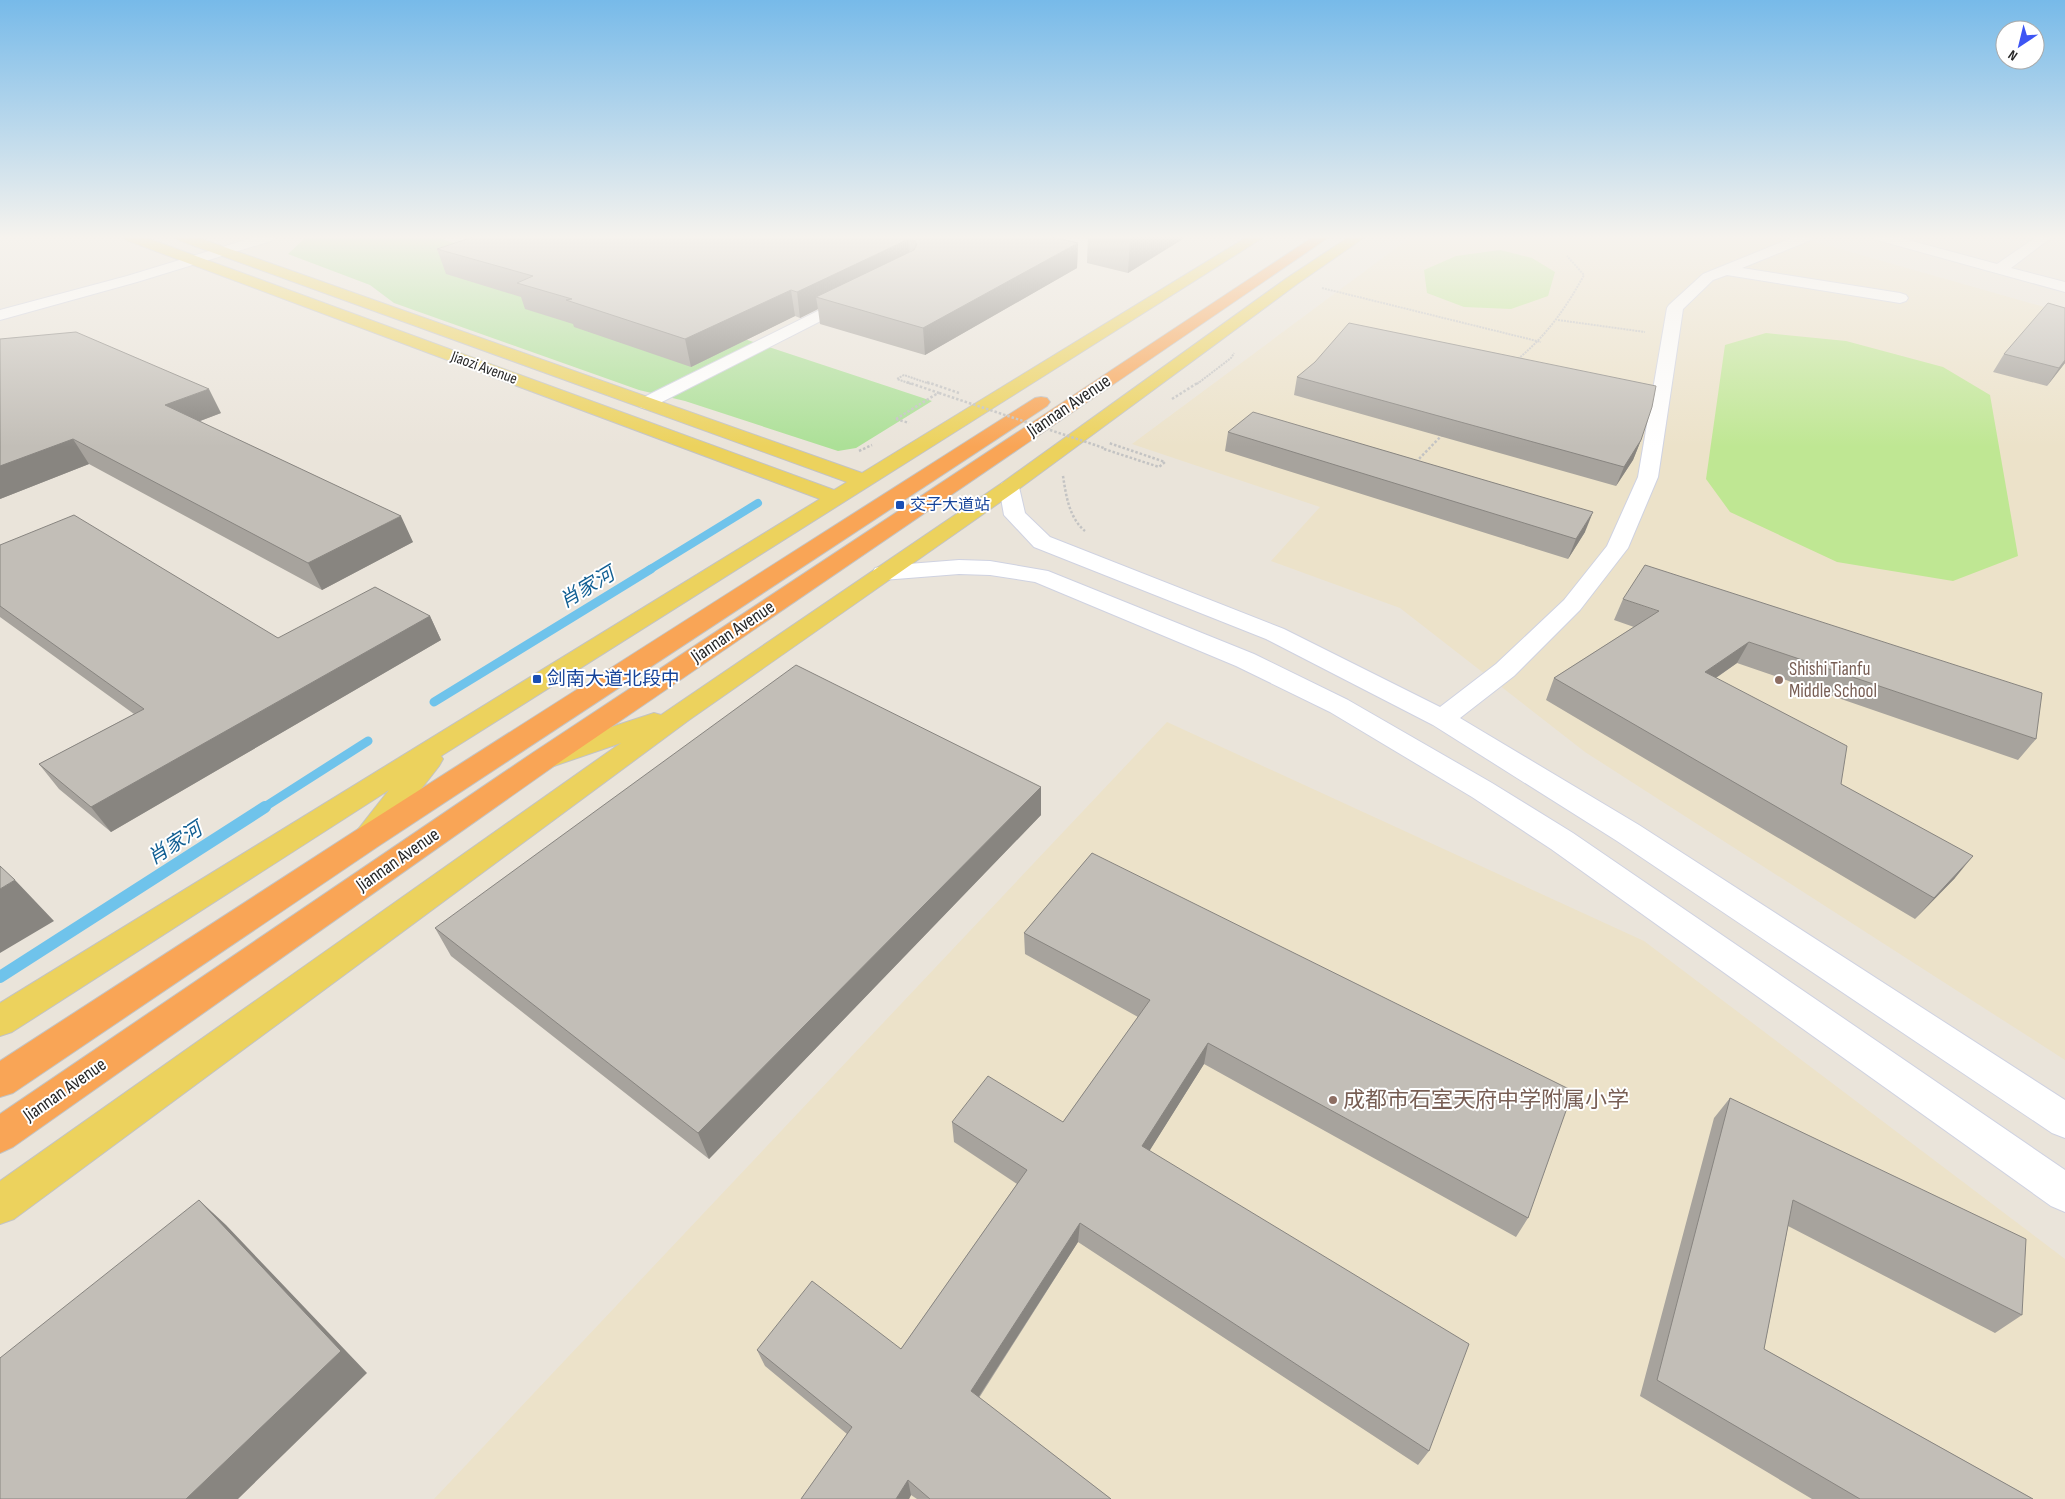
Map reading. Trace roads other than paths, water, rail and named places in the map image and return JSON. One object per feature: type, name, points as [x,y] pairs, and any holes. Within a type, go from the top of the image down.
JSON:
[{"type":"highway","name":"Jiannan Avenue","points":[[0,1081],[366,839],[1188,307]]},
{"type":"highway","name":"Jiannan Avenue","points":[[0,1135],[544,759],[1218,307]]},
{"type":"main road","name":"Jiaozi Avenue","points":[[320,307],[837,498]]},
{"type":"main road","name":"Jiaozi Avenue","points":[[379,307],[864,481]]},
{"type":"main road","points":[[0,1020],[443,742],[1144,307]]},
{"type":"main road","points":[[0,1206],[680,714],[1009,487],[1256,307]]},
{"type":"main road","points":[[544,759],[680,714]]},
{"type":"main road","points":[[366,839],[443,742]]},
{"type":"street","points":[[0,315],[28,307]]},
{"type":"street","points":[[646,403],[836,307]]},
{"type":"street","points":[[1442,720],[1505,670],[1572,605],[1617,548],[1648,477],[1676,307]]},
{"type":"street","points":[[1009,487],[1015,515],[1042,542],[1275,634],[1442,720],[1628,833],[2065,1121]]},
{"type":"street","points":[[883,573],[959,567],[990,568],[1040,576],[1245,660],[1345,710],[1482,790],[1562,842],[1855,1044],[2065,1193]]},
{"type":"waterway","name":"肖家河","points":[[649,570],[758,503]]},
{"type":"waterway","name":"肖家河","points":[[434,702],[651,569]]},
{"type":"waterway","name":"肖家河","points":[[263,808],[368,741]]},
{"type":"waterway","name":"肖家河","points":[[0,977],[265,807]]},
{"type":"place","name":"交子大道站","points":[[900,505]]},
{"type":"place","name":"剑南大道北段中","points":[[537,679]]},
{"type":"place","name":"Shishi Tianfu Middle School","points":[[1779,680]]},
{"type":"place","name":"成都市石室天府中学附属小学","points":[[1333,1100]]}]
